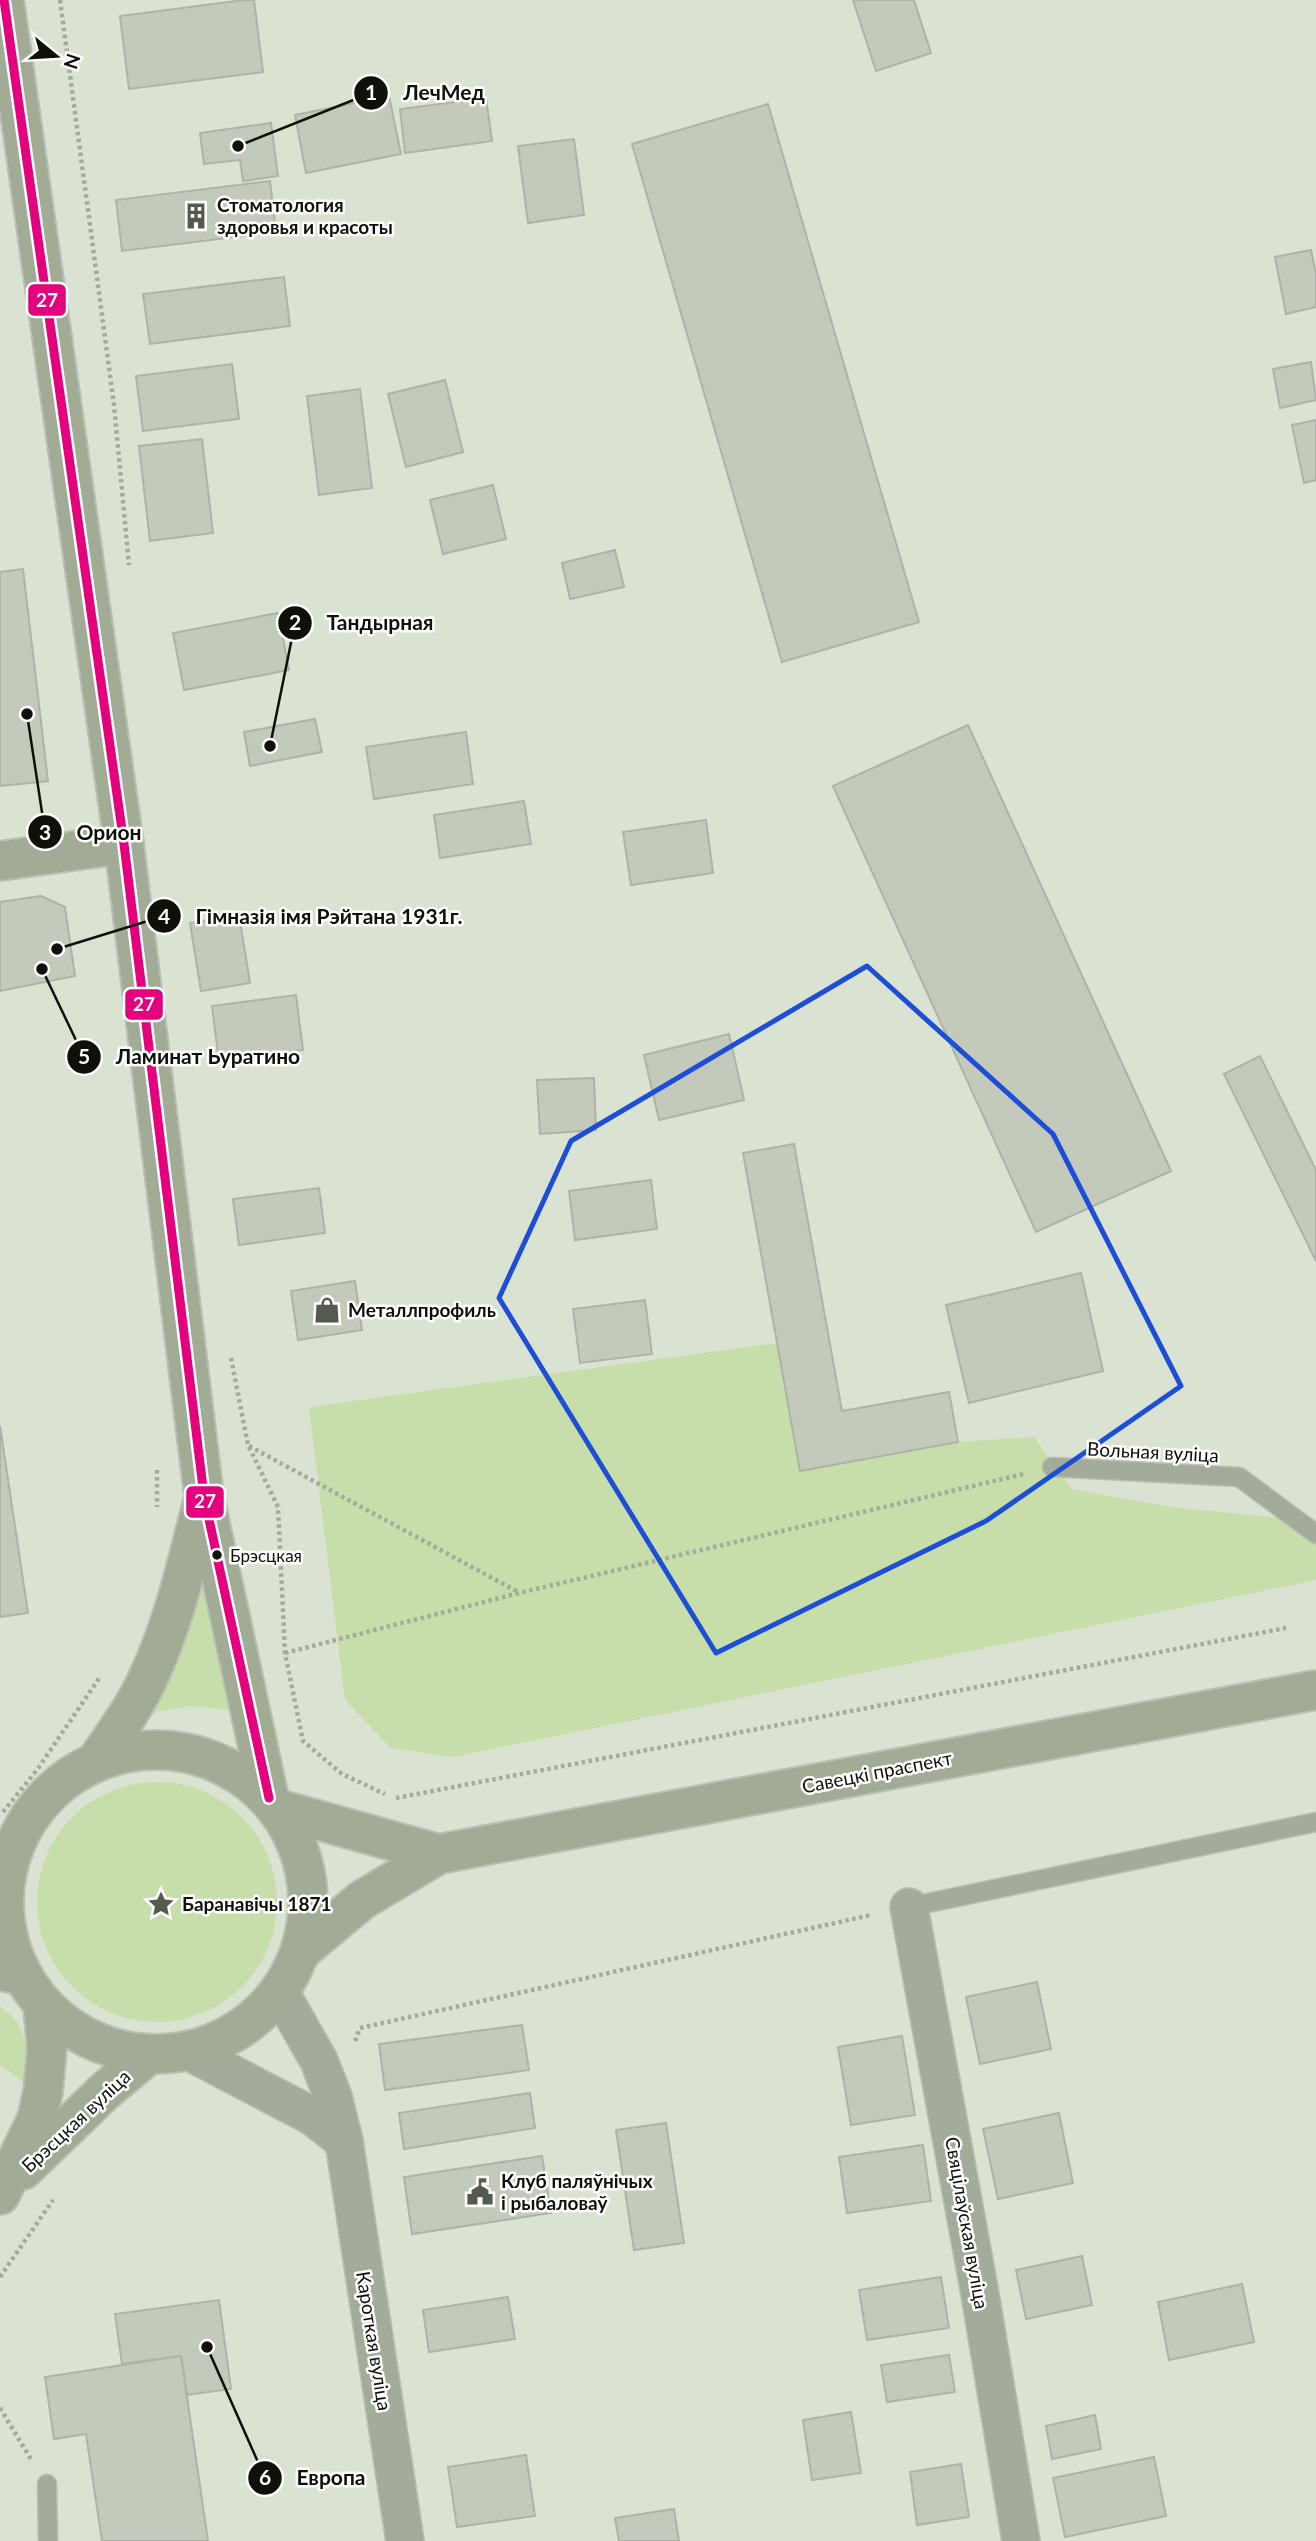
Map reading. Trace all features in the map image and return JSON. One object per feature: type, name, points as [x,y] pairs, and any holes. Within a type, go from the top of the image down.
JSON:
[{"type":"main road","points":[[4,0],[124,844],[204,1496],[273,1803]]},
{"type":"main road","points":[[0,861],[124,844]]},
{"type":"main road","points":[[97,1760],[130,1712],[149,1678],[177,1602],[204,1496]]},
{"type":"main road","name":"Савецкі праспект","points":[[301,1951],[362,1900],[439,1854],[1307,1692]]},
{"type":"main road","points":[[142,1749],[189,1752],[233,1769],[273,1803],[296,1841],[307,1877],[308,1914],[301,1951],[280,1992],[240,2030],[190,2052],[148,2055],[109,2048],[74,2032],[43,2007],[10,1973],[3,1915],[5,1857],[30,1814],[60,1782],[97,1760],[142,1749]]},
{"type":"main road","name":"Савецкі праспект","points":[[273,1803],[439,1854]]},
{"type":"main road","name":"Брэсцкая вуліца","points":[[3,2191],[37,2119],[43,2092],[47,2048],[43,2007]]},
{"type":"main road","name":"Брэсцкая вуліца","points":[[3,2191],[106,2090],[148,2055]]},
{"type":"street","name":"Свяцілаўская вуліца","points":[[909,1907],[980,2294],[1021,2541]]},
{"type":"street","name":"Кароткая вуліца","points":[[280,1992],[319,2061],[333,2097],[344,2141],[405,2541]]},
{"type":"street","points":[[190,2052],[313,2116],[344,2141]]},
{"type":"lane","name":"Вольная вуліца","points":[[1052,1467],[1239,1477],[1316,1534]]},
{"type":"lane","points":[[909,1907],[1316,1822]]},
{"type":"lane","points":[[47,2484],[48,2541]]},
{"type":"path","points":[[60,0],[114,405],[129,569]]},
{"type":"path","points":[[230,1352],[248,1445],[278,1507],[285,1653],[303,1741],[342,1774],[395,1798],[1286,1628]]},
{"type":"path","points":[[248,1445],[519,1593]]},
{"type":"path","points":[[157,1464],[158,1518]]},
{"type":"path","points":[[285,1653],[519,1593],[1052,1467]]},
{"type":"path","points":[[0,1815],[37,1770],[104,1670]]},
{"type":"path","points":[[333,2097],[360,2028],[909,1907]]},
{"type":"path","points":[[0,2277],[60,2191]]},
{"type":"path","points":[[0,2408],[47,2484]]},
{"type":"highlighted area","points":[[867,966],[1053,1134],[1181,1386],[986,1521],[716,1653],[499,1298],[571,1141]]},
{"type":"green space","points":[[777,1343],[801,1471],[958,1442],[1034,1437],[1072,1489],[1177,1508],[1295,1519],[1316,1530],[1316,1580],[453,1757],[391,1748],[345,1700],[309,1407]]},
{"type":"green space","points":[[207,1576],[231,1710],[191,1706],[149,1713],[183,1642]]},
{"type":"green space","points":[[157,1782],[203,1791],[224,1802],[242,1817],[257,1835],[268,1856],[277,1902],[268,1948],[257,1969],[242,1987],[224,2002],[203,2013],[157,2022],[111,2013],[90,2002],[72,1987],[57,1969],[46,1948],[37,1902],[46,1856],[57,1835],[72,1817],[90,1802],[111,1791]]},
{"type":"green space","points":[[0,2007],[9,2013],[24,2038],[29,2078],[22,2081],[0,2065]]},
{"type":"building","points":[[254,0],[263,72],[129,89],[120,16]]},
{"type":"building","points":[[853,0],[914,0],[931,53],[876,71]]},
{"type":"building","points":[[389,96],[401,154],[306,173],[295,115]]},
{"type":"building","points":[[486,98],[492,141],[405,153],[400,109]]},
{"type":"building","points":[[768,104],[919,622],[782,662],[632,144]]},
{"type":"building","points":[[271,123],[278,176],[243,181],[240,160],[204,164],[200,133]]},
{"type":"building","points":[[574,139],[584,215],[528,223],[518,146]]},
{"type":"building","name":"Стоматология здоровья и красоты","points":[[270,181],[276,232],[122,251],[116,200]]},
{"type":"building","points":[[1311,250],[1316,274],[1316,307],[1286,314],[1275,257]]},
{"type":"building","points":[[284,277],[290,326],[150,344],[143,294]]},
{"type":"building","points":[[1311,362],[1316,400],[1280,408],[1273,369]]},
{"type":"building","points":[[232,364],[239,419],[143,431],[136,376]]},
{"type":"building","points":[[445,380],[463,452],[406,467],[388,394]]},
{"type":"building","points":[[360,389],[372,488],[319,495],[307,396]]},
{"type":"building","points":[[1316,420],[1316,480],[1304,483],[1292,425]]},
{"type":"building","points":[[202,439],[213,533],[150,541],[139,446]]},
{"type":"building","points":[[493,485],[506,539],[443,554],[430,500]]},
{"type":"building","points":[[615,550],[624,587],[570,599],[562,563]]},
{"type":"building","points":[[23,569],[48,781],[0,786],[0,572]]},
{"type":"building","points":[[278,613],[289,670],[184,690],[173,633]]},
{"type":"building","points":[[315,719],[322,752],[250,766],[244,732]]},
{"type":"building","points":[[968,725],[1171,1171],[1036,1232],[833,786]]},
{"type":"building","points":[[466,732],[473,784],[374,799],[366,747]]},
{"type":"building","points":[[524,801],[531,844],[440,858],[434,815]]},
{"type":"building","points":[[706,820],[713,873],[631,885],[623,832]]},
{"type":"building","points":[[41,896],[65,907],[75,976],[0,991],[0,902]]},
{"type":"building","points":[[239,915],[250,983],[201,991],[190,923]]},
{"type":"building","points":[[296,995],[303,1050],[219,1062],[212,1006]]},
{"type":"building","points":[[729,1034],[744,1100],[659,1120],[644,1055]]},
{"type":"building","points":[[1260,1056],[1316,1170],[1316,1261],[1224,1074]]},
{"type":"building","points":[[594,1078],[596,1130],[540,1134],[537,1080]]},
{"type":"building","points":[[794,1144],[842,1411],[949,1392],[958,1442],[800,1471],[743,1153]]},
{"type":"building","points":[[651,1180],[657,1229],[575,1240],[569,1191]]},
{"type":"building","points":[[319,1188],[325,1233],[239,1245],[233,1199]]},
{"type":"building","points":[[1081,1273],[1103,1371],[969,1403],[946,1305]]},
{"type":"building","name":"Металлпрофиль","points":[[355,1281],[362,1330],[298,1340],[291,1291]]},
{"type":"building","points":[[645,1300],[652,1354],[580,1363],[573,1309]]},
{"type":"building","points":[[0,1426],[28,1613],[0,1617]]},
{"type":"building","points":[[1037,1982],[1051,2049],[980,2064],[966,1997]]},
{"type":"building","points":[[522,2025],[529,2070],[385,2090],[379,2044]]},
{"type":"building","points":[[902,2036],[915,2115],[851,2125],[838,2047]]},
{"type":"building","points":[[530,2093],[535,2128],[404,2149],[399,2113]]},
{"type":"building","points":[[1059,2113],[1073,2183],[998,2199],[983,2129]]},
{"type":"building","points":[[666,2123],[684,2243],[634,2250],[616,2130]]},
{"type":"building","points":[[923,2145],[931,2201],[847,2213],[839,2157]]},
{"type":"building","points":[[542,2156],[551,2213],[412,2234],[404,2177]]},
{"type":"building","points":[[1082,2256],[1092,2305],[1026,2319],[1016,2270]]},
{"type":"building","points":[[941,2277],[949,2328],[867,2340],[859,2290]]},
{"type":"building","points":[[1242,2284],[1254,2342],[1169,2360],[1158,2302]]},
{"type":"building","points":[[508,2297],[515,2339],[429,2352],[423,2310]]},
{"type":"building","points":[[219,2300],[231,2389],[187,2395],[181,2356],[122,2364],[115,2314]]},
{"type":"building","points":[[949,2355],[955,2392],[887,2402],[881,2365]]},
{"type":"building","points":[[181,2356],[208,2541],[102,2541],[86,2434],[54,2439],[45,2377]]},
{"type":"building","points":[[851,2412],[861,2473],[812,2480],[803,2420]]},
{"type":"building","points":[[1095,2415],[1101,2449],[1052,2459],[1046,2426]]},
{"type":"building","points":[[526,2455],[535,2516],[457,2527],[448,2467]]},
{"type":"building","points":[[1154,2457],[1166,2516],[1065,2537],[1053,2478]]},
{"type":"building","points":[[961,2464],[969,2517],[917,2525],[910,2472]]},
{"type":"building","points":[[674,2509],[679,2541],[619,2541],[615,2518]]},
{"type":"transit line","name":"27","points":[[4,0],[124,844],[204,1496],[269,1798]]},
{"type":"place","name":"ЛечМед","points":[[238,146]]},
{"type":"place","name":"Стоматология здоровья и красоты","points":[[196,216]]},
{"type":"place","name":"Орион","points":[[27,714]]},
{"type":"place","name":"Тандырная","points":[[270,746]]},
{"type":"place","name":"Гімназія імя Рэйтана 1931г.","points":[[57,949]]},
{"type":"place","name":"Ламинат Ьуратино","points":[[42,969]]},
{"type":"place","name":"Металлпрофиль","points":[[327,1310]]},
{"type":"place","name":"Брэсцкая","points":[[217,1555]]},
{"type":"place","name":"Баранавічы 1871","points":[[161,1904]]},
{"type":"place","name":"Клуб паляўнічых і рыбаловаў","points":[[480,2192]]},
{"type":"place","name":"Европа","points":[[207,2347]]}]
